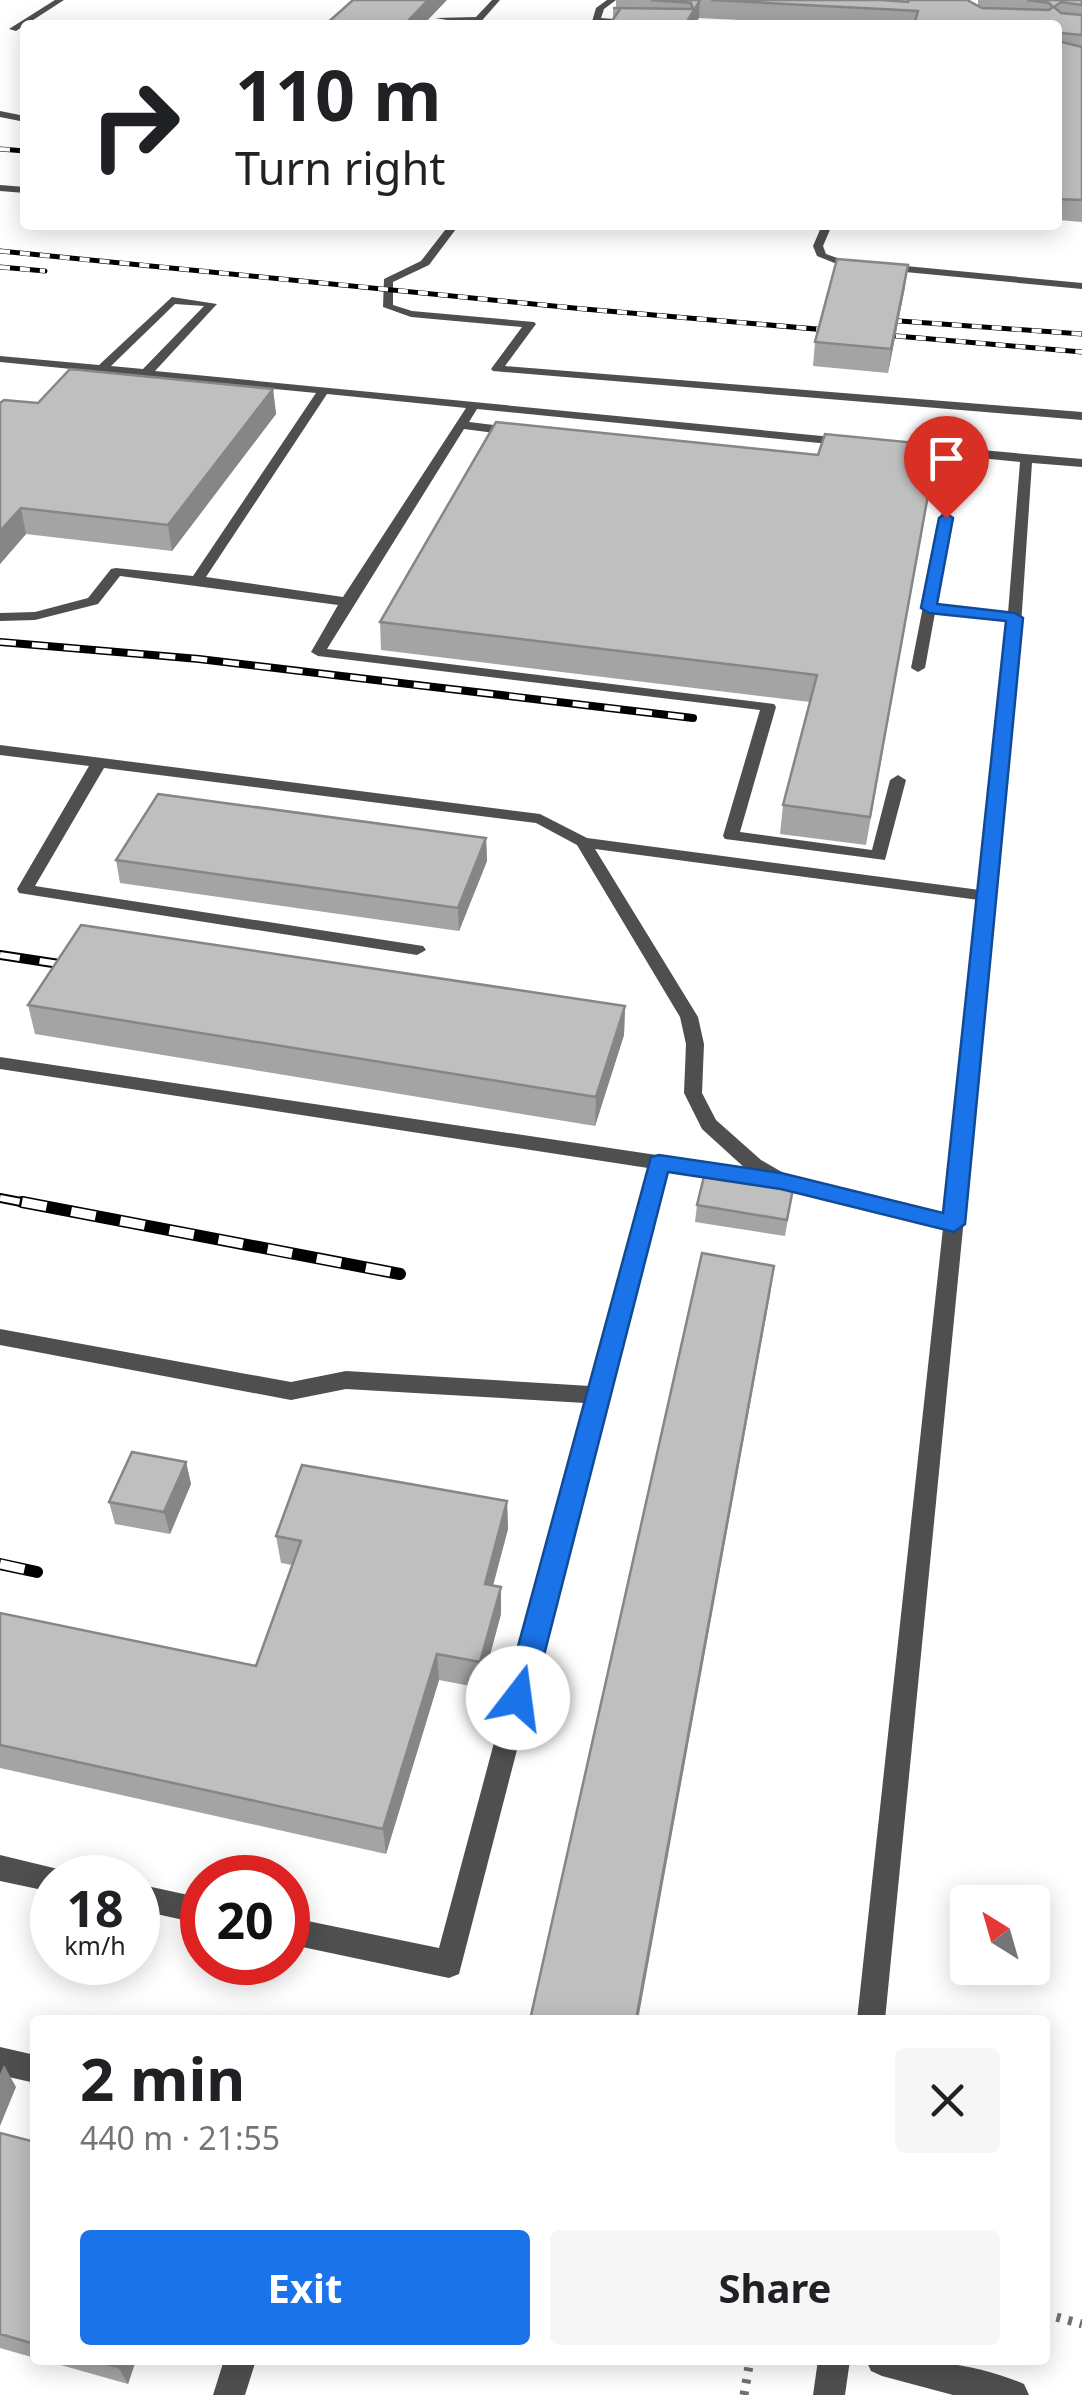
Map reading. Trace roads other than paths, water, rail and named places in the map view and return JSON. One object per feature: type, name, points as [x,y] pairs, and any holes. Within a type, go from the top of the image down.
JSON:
[{"type":"lane","points":[[28,20],[60,0]]},
{"type":"lane","points":[[479,20],[496,0]]},
{"type":"lane","points":[[597,20],[600,8],[611,0]]},
{"type":"lane","points":[[439,18],[458,20]]},
{"type":"lane","points":[[14,29],[20,25]]},
{"type":"lane","points":[[0,28],[20,30]]},
{"type":"lane","points":[[450,230],[426,263],[388,281],[388,308],[411,314],[530,324],[497,368],[1082,416]]},
{"type":"lane","points":[[824,230],[818,246],[822,256],[842,264],[1082,286]]},
{"type":"lane","points":[[102,369],[172,300],[212,304],[146,374]]},
{"type":"lane","points":[[0,359],[873,444]]},
{"type":"lane","points":[[197,580],[323,391]]},
{"type":"lane","points":[[472,406],[318,652],[769,708],[731,836],[878,856],[898,780]]},
{"type":"lane","points":[[461,426],[534,433]]},
{"type":"lane","points":[[892,446],[1082,463]]},
{"type":"lane","points":[[872,2015],[988,896],[1026,459]]},
{"type":"lane","points":[[918,668],[946,518]]},
{"type":"lane","points":[[0,618],[36,616],[93,601],[116,572],[347,602]]},
{"type":"lane","points":[[929,608],[1015,618]]},
{"type":"lane","points":[[0,750],[540,819],[583,842],[988,896]]},
{"type":"lane","points":[[99,763],[24,888],[417,950]]},
{"type":"lane","points":[[583,842],[688,1017],[695,1044],[693,1093],[708,1124],[754,1165],[781,1181]]},
{"type":"lane","points":[[0,1063],[781,1181],[954,1224]]},
{"type":"lane","points":[[310,1935],[448,1964],[659,1163]]},
{"type":"lane","points":[[0,1338],[290,1391],[346,1380],[598,1395]]},
{"type":"lane","points":[[0,1868],[30,1874]]},
{"type":"lane","points":[[0,2061],[30,2068]]},
{"type":"lane","points":[[229,2395],[238,2365]]},
{"type":"lane","points":[[828,2395],[833,2365]]},
{"type":"lane","points":[[901,2365],[1013,2395]]},
{"type":"railway","points":[[0,149],[20,151]]},
{"type":"railway","points":[[0,251],[584,309],[1082,352]]},
{"type":"railway","points":[[0,267],[45,271]]},
{"type":"railway","points":[[872,319],[1082,334]]},
{"type":"railway","points":[[0,642],[199,659],[693,718]]},
{"type":"railway","points":[[0,955],[79,967]]},
{"type":"railway","points":[[0,1198],[36,1205]]},
{"type":"railway","points":[[22,1202],[400,1274]]},
{"type":"railway","points":[[0,1564],[37,1572]]}]
